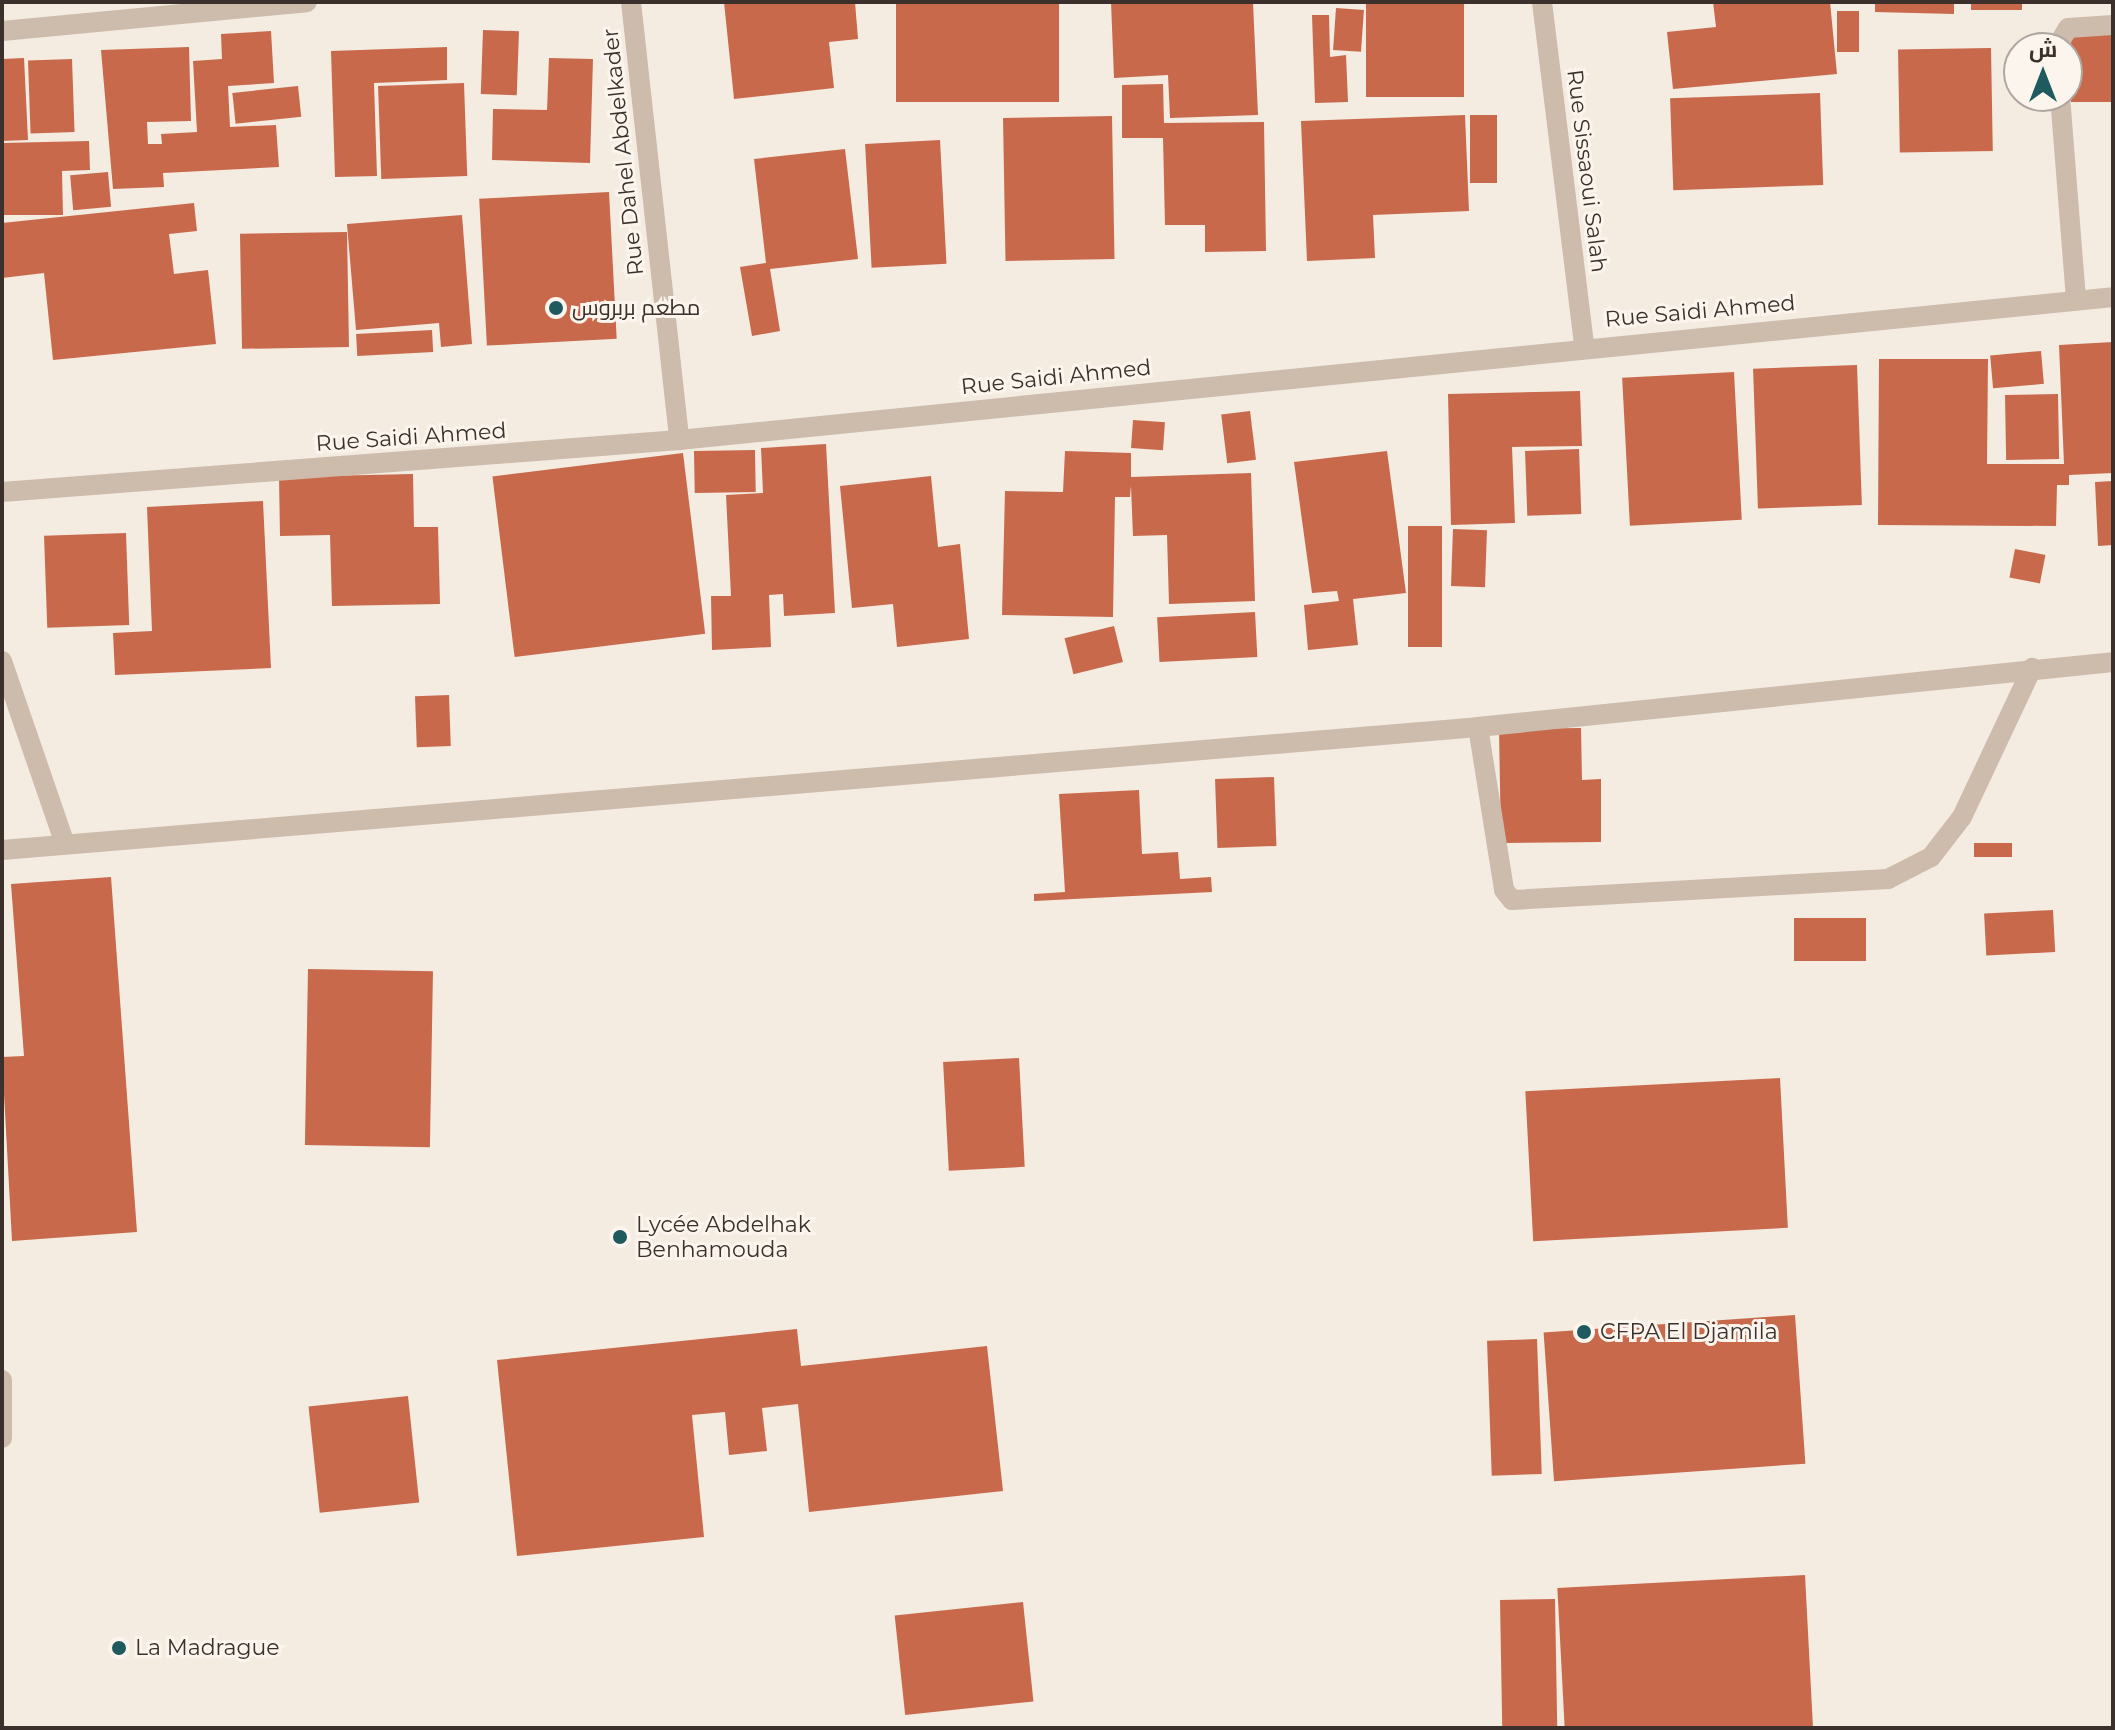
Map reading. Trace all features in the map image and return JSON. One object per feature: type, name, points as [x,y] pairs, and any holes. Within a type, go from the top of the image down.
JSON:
[{"type":"street","points":[[2,31],[307,2]]},
{"type":"street","name":"Rue Dahel Abdelkader","points":[[631,2],[679,440]]},
{"type":"street","name":"Rue Sissaoui Salah","points":[[1542,2],[1584,346]]},
{"type":"street","points":[[2066,32],[2068,28],[2113,25]]},
{"type":"street","points":[[2061,112],[2076,300]]},
{"type":"street","name":"Rue Saidi Ahmed","points":[[2,492],[679,440],[1584,346],[2113,297]]},
{"type":"street","points":[[2,661],[65,844]]},
{"type":"street","points":[[2,850],[1478,727],[2113,662]]},
{"type":"street","points":[[1478,727],[1504,890],[1512,900],[1888,879],[1931,857],[1962,817],[2032,668]]},
{"type":"street","points":[[2,1380],[2,1438]]},
{"type":"building","points":[[724,2],[855,2],[858,39],[829,42],[834,88],[734,99]]},
{"type":"building","points":[[896,2],[1059,2],[1059,102],[896,102]]},
{"type":"building","points":[[1111,2],[1253,2],[1258,115],[1170,118],[1168,75],[1114,78]]},
{"type":"building","points":[[1366,2],[1464,2],[1464,97],[1366,97]]},
{"type":"building","points":[[1713,2],[1830,2],[1837,74],[1673,89],[1667,32],[1716,27]]},
{"type":"building","points":[[1875,2],[1954,2],[1954,14],[1875,12]]},
{"type":"building","points":[[1971,2],[2022,2],[2022,10],[1971,10]]},
{"type":"building","points":[[1336,8],[1364,10],[1361,52],[1333,50]]},
{"type":"building","points":[[1837,11],[1859,11],[1859,52],[1837,52]]},
{"type":"building","points":[[1312,15],[1329,15],[1330,57],[1346,55],[1348,102],[1315,103]]},
{"type":"building","points":[[483,30],[519,31],[517,95],[481,94]]},
{"type":"building","points":[[271,31],[274,83],[228,86],[230,127],[276,125],[279,167],[163,173],[164,187],[113,189],[101,50],[189,47],[191,121],[147,122],[148,144],[162,144],[161,134],[197,132],[193,61],[222,59],[221,34]]},
{"type":"building","points":[[2083,34],[2113,34],[2113,102],[2083,102]]},
{"type":"building","points":[[447,47],[447,80],[374,83],[377,176],[335,177],[331,51]]},
{"type":"building","points":[[1991,48],[1993,151],[1900,153],[1898,50]]},
{"type":"building","points":[[24,58],[28,140],[2,141],[2,59]]},
{"type":"building","points":[[549,58],[593,59],[590,163],[492,160],[493,109],[547,110]]},
{"type":"building","points":[[72,59],[75,132],[31,133],[28,61]]},
{"type":"building","points":[[464,83],[467,176],[381,179],[378,86]]},
{"type":"building","points":[[1163,84],[1164,123],[1264,122],[1266,251],[1205,252],[1205,225],[1165,225],[1163,138],[1122,138],[1122,85]]},
{"type":"building","points":[[298,86],[301,117],[236,124],[232,93]]},
{"type":"building","points":[[1820,93],[1823,185],[1673,190],[1670,98]]},
{"type":"building","points":[[1465,115],[1469,211],[1373,215],[1375,258],[1307,261],[1301,121]]},
{"type":"building","points":[[1470,115],[1497,115],[1497,183],[1470,183]]},
{"type":"building","points":[[1112,116],[1114,259],[1006,261],[1003,118]]},
{"type":"building","points":[[940,140],[946,264],[872,268],[865,144]]},
{"type":"building","points":[[89,141],[90,170],[62,171],[63,215],[2,215],[2,143]]},
{"type":"building","points":[[845,149],[858,259],[770,269],[780,331],[752,336],[740,267],[766,263],[754,159]]},
{"type":"building","points":[[108,172],[111,207],[73,210],[70,175]]},
{"type":"building","points":[[609,192],[617,339],[487,346],[479,199]]},
{"type":"building","points":[[194,203],[197,231],[169,234],[174,274],[208,270],[216,344],[53,360],[44,273],[2,278],[2,223]]},
{"type":"building","points":[[462,215],[472,344],[441,347],[439,323],[356,330],[347,224]]},
{"type":"building","points":[[347,232],[349,347],[242,349],[240,234]]},
{"type":"building","points":[[432,330],[433,352],[357,356],[356,334]]},
{"type":"building","points":[[2113,342],[2113,473],[2069,475],[2069,485],[2057,485],[2056,526],[1878,525],[1879,359],[1988,359],[1987,464],[2064,464],[2059,345]]},
{"type":"building","points":[[2041,351],[2044,384],[1993,388],[1990,355]]},
{"type":"building","points":[[1857,365],[1862,505],[1758,509],[1753,369]]},
{"type":"building","points":[[1734,372],[1742,520],[1630,526],[1622,378]]},
{"type":"building","points":[[1580,391],[1582,446],[1512,447],[1515,523],[1451,525],[1448,394]]},
{"type":"building","points":[[2058,394],[2059,459],[2006,460],[2005,395]]},
{"type":"building","points":[[1250,411],[1256,460],[1227,463],[1221,415]]},
{"type":"building","points":[[1133,420],[1165,422],[1163,450],[1131,448]]},
{"type":"building","points":[[826,444],[835,613],[784,616],[783,594],[769,595],[771,647],[712,650],[711,596],[731,596],[726,495],[763,493],[761,448]]},
{"type":"building","points":[[1579,449],[1581,514],[1527,516],[1525,451]]},
{"type":"building","points":[[755,450],[756,492],[695,493],[694,451]]},
{"type":"building","points":[[1065,451],[1131,453],[1131,477],[1251,473],[1255,601],[1169,604],[1167,535],[1133,536],[1131,486],[1130,497],[1115,497],[1113,617],[1002,615],[1005,491],[1063,492]]},
{"type":"building","points":[[1387,451],[1406,593],[1353,599],[1358,645],[1308,650],[1304,605],[1339,601],[1337,591],[1312,593],[1294,462]]},
{"type":"building","points":[[683,453],[705,634],[515,657],[492,476]]},
{"type":"building","points":[[413,474],[414,527],[438,527],[440,604],[332,606],[330,535],[280,536],[279,477]]},
{"type":"building","points":[[931,476],[938,547],[960,544],[969,639],[897,647],[893,604],[852,608],[840,486]]},
{"type":"building","points":[[2113,481],[2113,545],[2098,546],[2095,482]]},
{"type":"building","points":[[263,501],[271,668],[115,675],[113,633],[152,631],[147,507]]},
{"type":"building","points":[[1408,526],[1442,526],[1442,647],[1408,647]]},
{"type":"building","points":[[1453,529],[1487,530],[1485,587],[1451,586]]},
{"type":"building","points":[[126,533],[129,625],[47,628],[44,536]]},
{"type":"building","points":[[2015,549],[2045,555],[2040,583],[2009,577]]},
{"type":"building","points":[[1255,612],[1257,657],[1159,662],[1157,617]]},
{"type":"building","points":[[1114,626],[1123,662],[1073,674],[1065,638]]},
{"type":"building","points":[[449,695],[451,746],[417,747],[415,696]]},
{"type":"building","points":[[1581,728],[1582,780],[1601,779],[1601,842],[1501,843],[1499,729]]},
{"type":"building","points":[[1274,777],[1276,846],[1217,848],[1215,779]]},
{"type":"building","points":[[1139,790],[1142,854],[1178,852],[1180,879],[1211,877],[1212,892],[1034,901],[1034,894],[1065,892],[1059,794]]},
{"type":"building","points":[[1974,843],[2012,843],[2012,857],[1974,857]]},
{"type":"building","points":[[111,877],[137,1232],[12,1241],[2,1057],[24,1056],[11,884]]},
{"type":"building","points":[[2053,910],[2055,952],[1986,956],[1984,914]]},
{"type":"building","points":[[1794,918],[1866,918],[1866,961],[1794,961]]},
{"type":"building","points":[[308,969],[433,971],[430,1147],[305,1145]]},
{"type":"building","points":[[1019,1058],[1025,1167],[949,1171],[943,1062]]},
{"type":"building","points":[[1780,1078],[1788,1228],[1533,1241],[1525,1091]]},
{"type":"building","points":[[1795,1315],[1805,1464],[1554,1481],[1544,1333]]},
{"type":"building","points":[[797,1329],[801,1366],[987,1346],[1003,1491],[809,1512],[798,1404],[762,1408],[767,1451],[729,1455],[725,1412],[692,1415],[704,1537],[517,1556],[497,1360]]},
{"type":"building","points":[[1537,1339],[1542,1474],[1492,1476],[1487,1341]]},
{"type":"building","points":[[408,1396],[419,1502],[320,1513],[309,1406]]},
{"type":"building","points":[[1805,1575],[1813,1727],[1565,1728],[1557,1588]]},
{"type":"building","points":[[1555,1599],[1557,1728],[1502,1728],[1500,1600]]},
{"type":"building","points":[[1023,1602],[1033,1701],[905,1715],[895,1615]]},
{"type":"place","name":"مطعم بربروس","points":[[556,308]]},
{"type":"place","name":"Lycée Abdelhak Benhamouda","points":[[620,1237]]},
{"type":"place","name":"CFPA El Djamila","points":[[1584,1332]]},
{"type":"place","name":"La Madrague","points":[[119,1648]]}]
